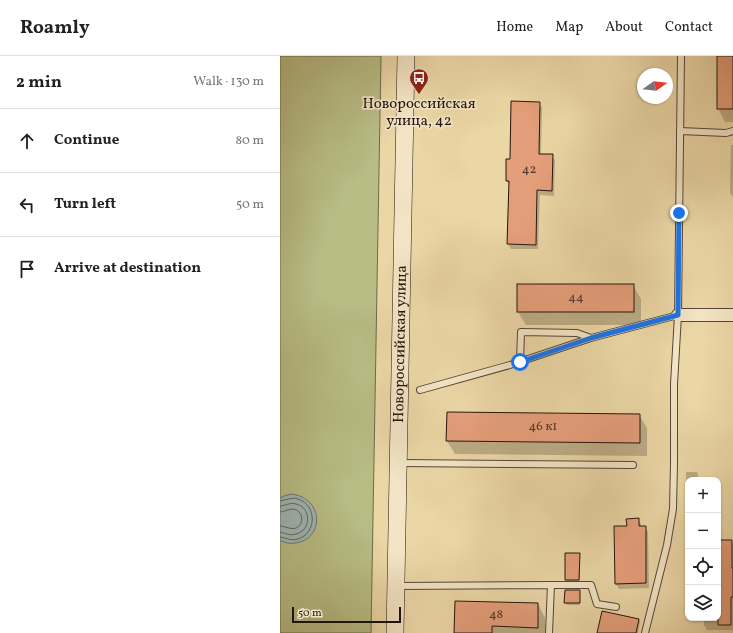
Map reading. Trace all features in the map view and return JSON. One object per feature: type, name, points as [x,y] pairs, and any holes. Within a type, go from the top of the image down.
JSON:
[{"type":"main road","name":"Новороссийская улица","points":[[395,633],[406,56]]},
{"type":"street","points":[[678,315],[733,315]]},
{"type":"lane","points":[[645,633],[667,545],[673,509],[674,384],[678,315],[681,56]]},
{"type":"lane","points":[[680,131],[726,133],[733,131]]},
{"type":"lane","points":[[420,390],[520,362],[591,338],[678,315]]},
{"type":"lane","points":[[520,362],[521,332],[577,333],[591,338]]},
{"type":"lane","points":[[398,463],[634,465]]},
{"type":"lane","points":[[549,633],[551,585]]},
{"type":"lane","points":[[396,586],[591,585],[597,604],[616,607]]},
{"type":"green space","points":[[280,56],[381,56],[371,633],[280,633]]},
{"type":"water","points":[[291,494],[302,497],[310,503],[315,510],[317,519],[311,535],[305,540],[295,543],[286,543],[280,540],[280,498]]},
{"type":"building","points":[[717,56],[733,56],[733,109],[717,109]]},
{"type":"building","points":[[511,101],[540,102],[539,154],[553,154],[552,191],[537,190],[536,245],[507,244],[509,181],[506,181],[506,159],[510,159]]},
{"type":"building","points":[[517,284],[634,284],[634,312],[517,312]]},
{"type":"building","points":[[447,412],[640,414],[640,443],[446,441]]},
{"type":"building","points":[[639,518],[639,526],[646,526],[646,583],[615,584],[614,526],[627,526],[626,519]]},
{"type":"building","points":[[721,540],[732,540],[733,597],[731,597],[731,625],[718,625],[718,621],[721,621]]},
{"type":"building","points":[[565,553],[580,553],[579,580],[565,580]]},
{"type":"building","points":[[565,590],[580,590],[580,603],[564,603]]},
{"type":"building","points":[[455,601],[538,603],[538,628],[492,626],[492,633],[454,633]]},
{"type":"building","points":[[602,611],[639,619],[636,633],[597,633]]},
{"type":"place","name":"Новороссийская улица, 42","points":[[419,95]]},
{"type":"route","points":[[520,362],[591,338],[678,315],[679,213]]}]
